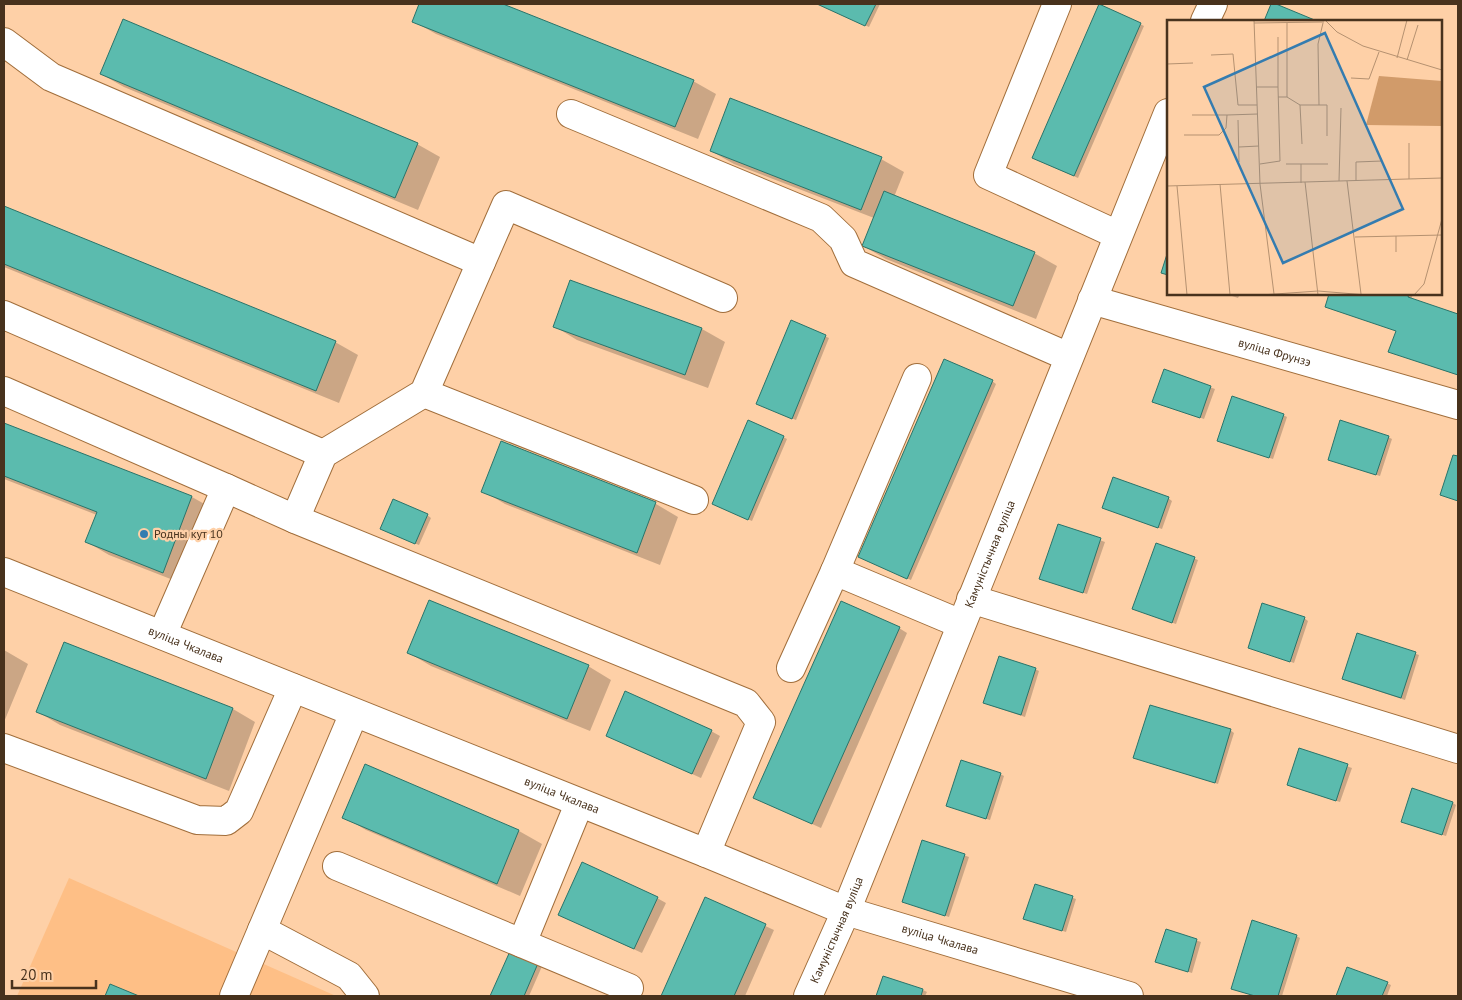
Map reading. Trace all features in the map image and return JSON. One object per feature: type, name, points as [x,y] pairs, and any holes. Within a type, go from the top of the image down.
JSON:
[{"type":"street","points":[[1057,4],[988,174],[1118,235]]},
{"type":"street","points":[[1206,20],[1213,4]]},
{"type":"street","points":[[4,42],[51,77],[481,262]]},
{"type":"street","points":[[571,114],[821,218],[843,239],[854,263],[1069,357]]},
{"type":"street","name":"Камуністычная вуліца","points":[[808,996],[846,912],[1167,115]]},
{"type":"street","points":[[295,519],[323,454],[424,393],[506,206],[723,298]]},
{"type":"street","name":"вуліца Фрунзэ","points":[[1092,300],[1458,405]]},
{"type":"street","points":[[4,315],[323,454]]},
{"type":"street","points":[[791,668],[835,571],[917,378]]},
{"type":"street","points":[[4,391],[295,519],[746,703],[761,722],[706,853]]},
{"type":"street","points":[[424,393],[694,500]]},
{"type":"street","points":[[162,635],[226,488]]},
{"type":"street","points":[[835,571],[962,624]]},
{"type":"street","name":"вуліца Чкалава","points":[[4,572],[579,804],[706,853],[846,912],[1129,996]]},
{"type":"street","points":[[971,598],[1458,749]]},
{"type":"street","points":[[4,748],[197,820],[226,821],[239,810],[293,688]]},
{"type":"street","points":[[234,996],[354,713]]},
{"type":"street","points":[[522,943],[579,804]]},
{"type":"street","points":[[337,866],[629,988]]},
{"type":"street","points":[[262,930],[349,976],[364,996]]},
{"type":"shaded area","points":[[69,878],[336,996],[17,996]]},
{"type":"building","points":[[419,4],[503,4],[694,80],[675,127],[412,22]]},
{"type":"building","points":[[817,4],[876,4],[865,26]]},
{"type":"building","points":[[1099,4],[1141,23],[1074,176],[1032,158]]},
{"type":"building","points":[[1271,4],[1276,4],[1315,20],[1264,20]]},
{"type":"building","points":[[123,19],[418,143],[395,198],[100,74]]},
{"type":"building","points":[[730,98],[882,157],[861,210],[710,151]]},
{"type":"building","points":[[884,191],[1035,252],[1013,306],[862,246]]},
{"type":"building","points":[[4,206],[336,341],[316,391],[4,264]]},
{"type":"building","points":[[1167,254],[1167,275],[1161,273]]},
{"type":"building","points":[[570,280],[702,328],[685,375],[553,327]]},
{"type":"building","points":[[1329,295],[1409,295],[1408,297],[1458,314],[1458,375],[1388,352],[1396,331],[1325,307]]},
{"type":"building","points":[[791,320],[826,335],[792,419],[756,404]]},
{"type":"building","points":[[944,359],[993,380],[907,579],[858,557]]},
{"type":"building","points":[[1164,369],[1211,386],[1200,418],[1152,402]]},
{"type":"building","points":[[1232,396],[1284,414],[1269,458],[1217,441]]},
{"type":"building","points":[[748,420],[784,436],[748,520],[712,504]]},
{"type":"building","points":[[1340,420],[1389,436],[1376,475],[1328,460]]},
{"type":"building","points":[[4,423],[192,496],[163,573],[85,542],[97,512],[4,476]]},
{"type":"building","points":[[501,441],[656,502],[637,553],[481,492]]},
{"type":"building","points":[[1453,455],[1458,456],[1458,501],[1440,495]]},
{"type":"building","points":[[1113,477],[1169,497],[1158,528],[1102,508]]},
{"type":"building","points":[[393,499],[428,514],[415,544],[380,529]]},
{"type":"building","points":[[1058,524],[1101,538],[1083,593],[1039,579]]},
{"type":"building","points":[[1156,543],[1195,557],[1172,623],[1132,609]]},
{"type":"building","points":[[429,600],[589,665],[567,719],[407,653]]},
{"type":"building","points":[[841,601],[900,627],[812,824],[753,798]]},
{"type":"building","points":[[1262,603],[1305,617],[1290,662],[1248,648]]},
{"type":"building","points":[[1357,633],[1416,652],[1401,698],[1342,679]]},
{"type":"building","points":[[64,642],[233,708],[206,779],[36,712]]},
{"type":"building","points":[[999,656],[1036,668],[1021,715],[983,703]]},
{"type":"building","points":[[625,691],[712,730],[692,774],[606,736]]},
{"type":"building","points":[[1150,705],[1231,729],[1215,783],[1133,758]]},
{"type":"building","points":[[1299,748],[1348,764],[1336,801],[1287,785]]},
{"type":"building","points":[[961,760],[1001,773],[986,819],[946,806]]},
{"type":"building","points":[[365,764],[519,830],[497,884],[342,818]]},
{"type":"building","points":[[1412,788],[1453,802],[1442,835],[1401,822]]},
{"type":"building","points":[[922,840],[965,854],[945,916],[902,902]]},
{"type":"building","points":[[582,862],[658,897],[634,949],[558,915]]},
{"type":"building","points":[[1035,884],[1073,896],[1062,931],[1023,919]]},
{"type":"building","points":[[705,897],[766,924],[734,996],[661,996]]},
{"type":"building","points":[[1252,920],[1297,935],[1278,996],[1255,996],[1231,989]]},
{"type":"building","points":[[1166,929],[1197,939],[1188,972],[1155,962]]},
{"type":"building","points":[[511,949],[539,961],[524,996],[490,996]]},
{"type":"building","points":[[1347,967],[1388,982],[1382,996],[1336,996]]},
{"type":"building","points":[[883,976],[923,989],[921,996],[876,996]]},
{"type":"building","points":[[110,984],[139,996],[105,996]]},
{"type":"place","name":"Родны кут 10","points":[[144,534]]}]
